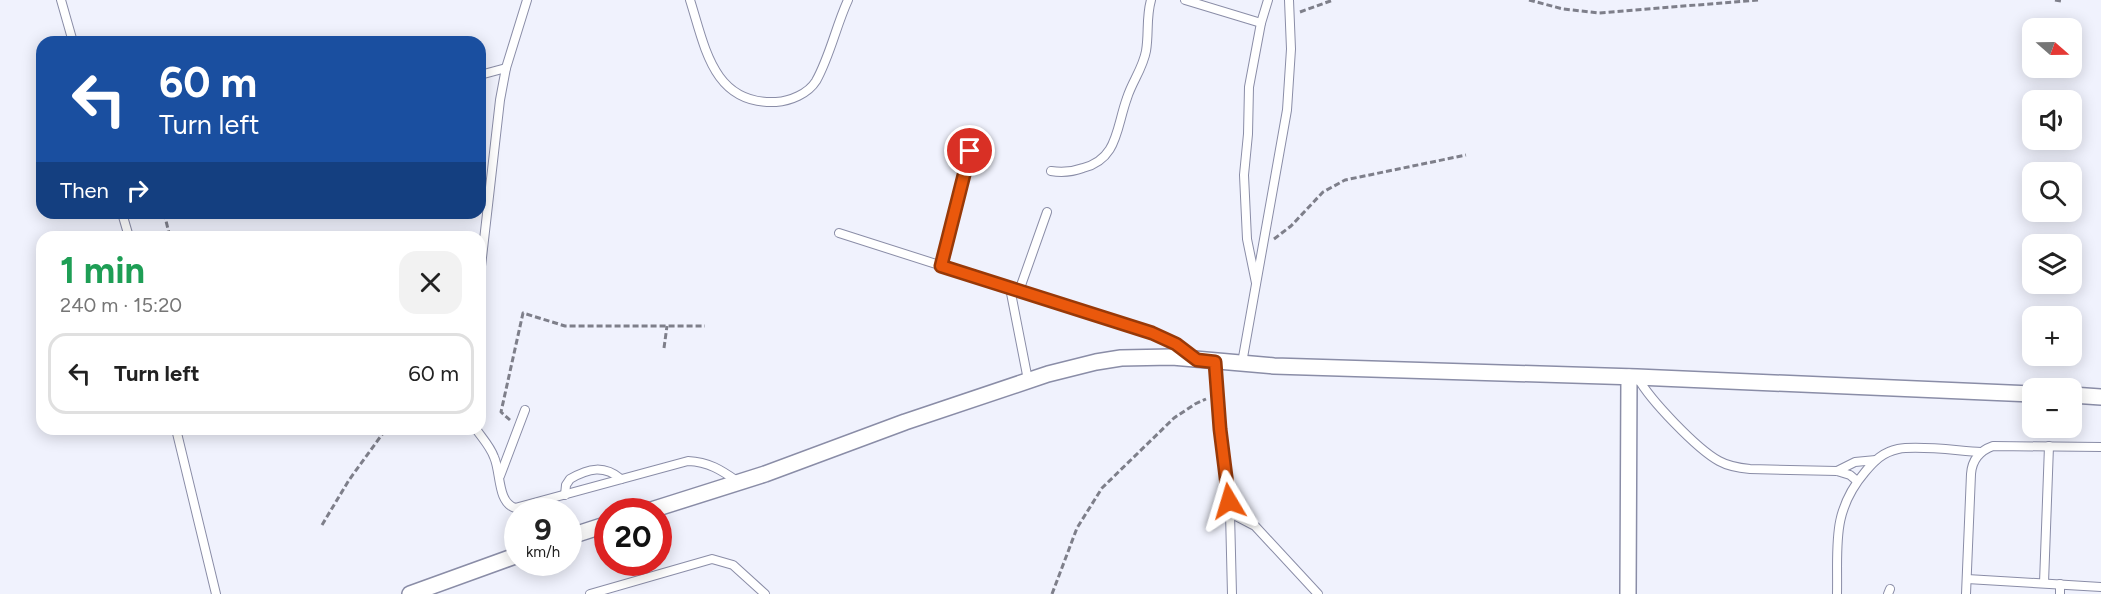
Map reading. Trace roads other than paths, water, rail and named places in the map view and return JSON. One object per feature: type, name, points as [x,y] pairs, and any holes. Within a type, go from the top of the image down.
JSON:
[{"type":"street","points":[[672,503],[1028,380],[1072,367],[1121,358],[1172,357],[1242,364],[1633,377],[2022,394]]},
{"type":"street","points":[[1628,594],[1633,377]]},
{"type":"street","points":[[2082,396],[2101,397]]},
{"type":"street","points":[[410,594],[504,560]]},
{"type":"lane","points":[[61,0],[71,36]]},
{"type":"lane","points":[[486,219],[497,116],[506,68],[527,0]]},
{"type":"lane","points":[[690,0],[711,66],[722,82],[740,95],[771,102],[796,97],[815,83],[848,0]]},
{"type":"lane","points":[[1051,171],[1067,172],[1093,166],[1110,151],[1129,91],[1144,60],[1151,0]]},
{"type":"lane","points":[[1185,0],[1261,23]]},
{"type":"lane","points":[[1257,286],[1247,239],[1244,175],[1249,87],[1261,23],[1268,0]]},
{"type":"lane","points":[[1242,364],[1287,110],[1291,49],[1289,0]]},
{"type":"lane","points":[[486,73],[506,68]]},
{"type":"lane","points":[[941,266],[970,151]]},
{"type":"lane","points":[[1019,291],[1047,212]]},
{"type":"lane","points":[[838,233],[1164,338],[1197,360]]},
{"type":"lane","points":[[1010,288],[1028,380]]},
{"type":"lane","points":[[1215,362],[1230,513],[1232,594]]},
{"type":"lane","points":[[1633,377],[1704,451],[1720,462],[1750,470],[1837,471],[1857,481]]},
{"type":"lane","points":[[500,477],[525,410]]},
{"type":"lane","points":[[177,435],[216,594]]},
{"type":"lane","points":[[480,435],[490,448],[500,477],[504,499],[515,508],[688,461],[716,466],[738,482]]},
{"type":"lane","points":[[1837,594],[1839,523],[1845,502],[1857,481],[1876,460],[1891,451],[1907,448],[1981,452],[1993,446],[2101,447]]},
{"type":"lane","points":[[2044,583],[2049,446]]},
{"type":"lane","points":[[1966,594],[1971,468],[1981,452]]},
{"type":"lane","points":[[1837,471],[1855,462],[1876,460]]},
{"type":"lane","points":[[565,495],[566,485],[570,479],[599,469],[610,471],[621,479]]},
{"type":"lane","points":[[1230,513],[1255,526],[1318,594]]},
{"type":"lane","points":[[590,594],[712,559],[733,565],[765,594]]},
{"type":"lane","points":[[1967,579],[2101,587]]},
{"type":"lane","points":[[2060,584],[2060,594]]}]
